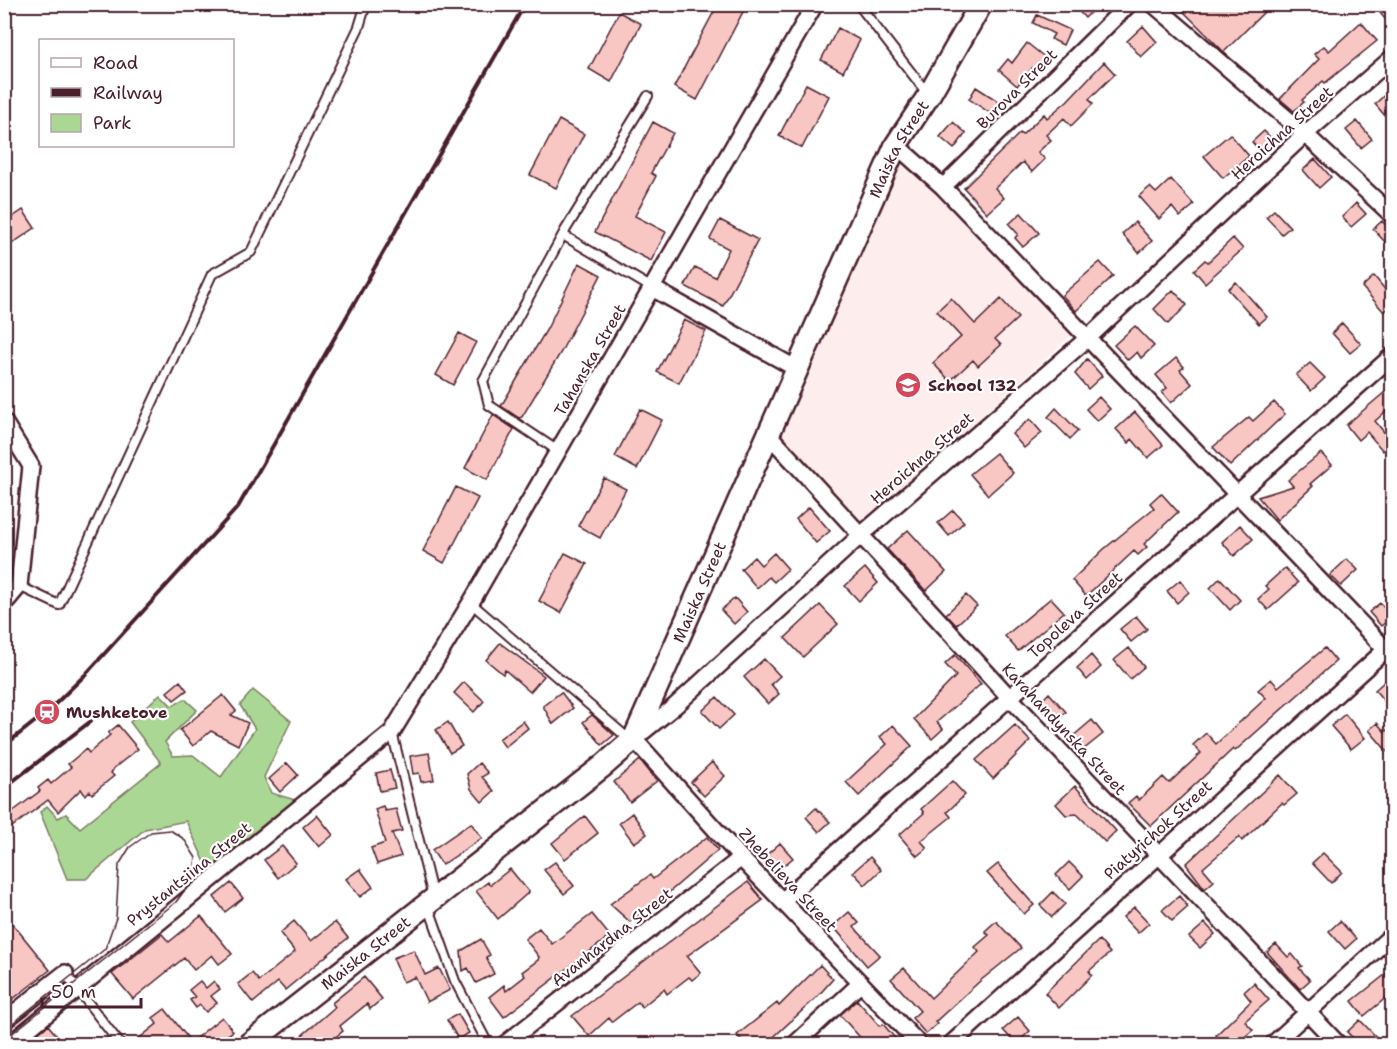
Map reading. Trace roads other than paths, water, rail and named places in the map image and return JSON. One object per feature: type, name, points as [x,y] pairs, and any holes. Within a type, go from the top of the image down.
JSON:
[{"type":"street","name":"Tahanska Street","points":[[392,732],[471,603],[815,4]]},
{"type":"street","name":"Maiska Street","points":[[249,1044],[603,766],[632,740],[896,145],[929,95],[981,4]]},
{"type":"street","name":"Burova Street","points":[[944,187],[1129,4]]},
{"type":"street","points":[[1153,4],[1305,134],[1392,215]]},
{"type":"street","name":"Heroichna Street","points":[[632,740],[675,706],[860,536],[1088,338],[1305,134],[1392,58]]},
{"type":"street","points":[[896,145],[944,187],[1390,650]]},
{"type":"street","points":[[652,288],[797,369]]},
{"type":"street","name":"Topoleva Street","points":[[782,901],[1392,356]]},
{"type":"street","points":[[4,422],[31,466],[19,586],[4,604]]},
{"type":"street","name":"Karahandynska Street","points":[[769,435],[1010,698],[1338,1044]]},
{"type":"street","name":"Piatyrichok Street","points":[[951,1044],[1157,855],[1390,650]]},
{"type":"street","name":"Prystantsiina Street","points":[[10,1044],[392,732]]},
{"type":"street","name":"Zhebelieva Street","points":[[632,740],[919,1044]]},
{"type":"street","name":"Avanhardna Street","points":[[505,1044],[741,858]]},
{"type":"street","points":[[1273,1044],[1392,935]]},
{"type":"street","points":[[4,1021],[65,973]]},
{"type":"street","points":[[795,1044],[861,984]]},
{"type":"lane","points":[[19,586],[59,605],[212,274],[251,252],[359,27],[366,4]]},
{"type":"lane","points":[[858,4],[929,95]]},
{"type":"lane","points":[[558,452],[489,405],[483,381],[563,235],[648,96]]},
{"type":"lane","points":[[563,235],[652,288]]},
{"type":"lane","points":[[471,603],[632,740]]},
{"type":"lane","points":[[392,732],[430,901],[455,981],[488,1044]]},
{"type":"lane","points":[[65,973],[120,1044]]},
{"type":"tram line","points":[[4,1030],[105,949],[116,918],[119,865],[130,847],[151,832],[170,830],[184,839],[196,858],[192,880],[176,902],[4,1040]]},
{"type":"railway","points":[[4,746],[47,712],[85,675],[238,507],[525,4]]},
{"type":"railway","points":[[4,788],[91,721]]},
{"type":"place","name":"School 132","points":[[908,385]]},
{"type":"place","name":"Mushketove","points":[[47,712]]}]
